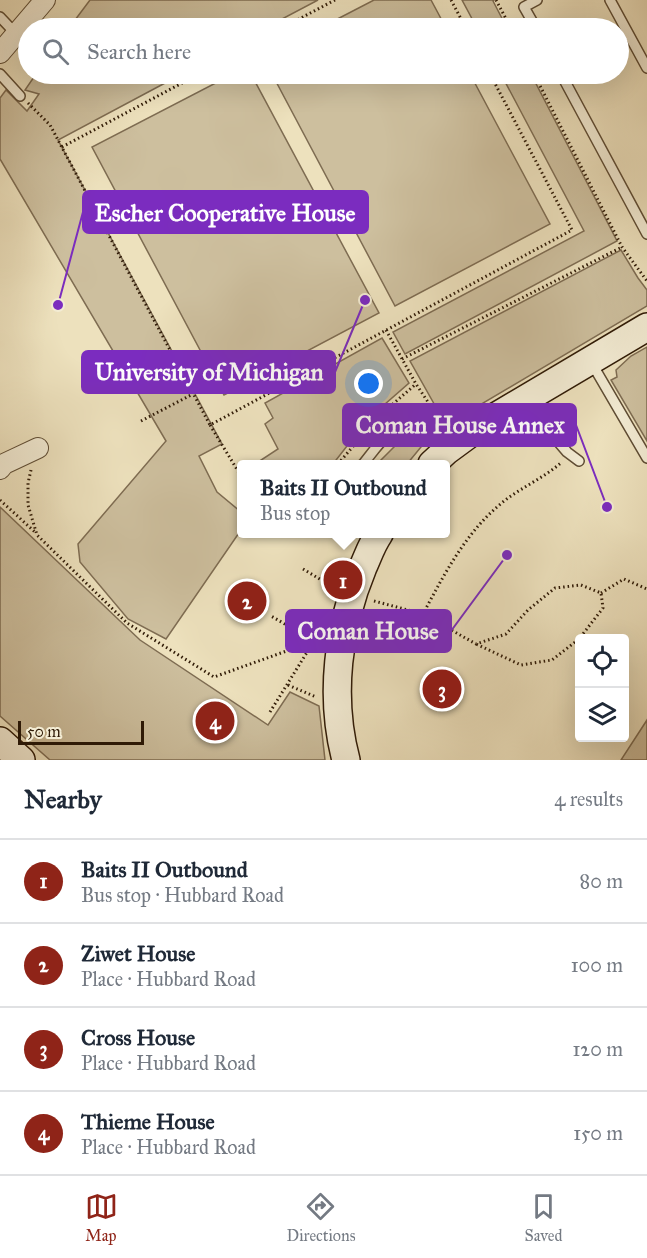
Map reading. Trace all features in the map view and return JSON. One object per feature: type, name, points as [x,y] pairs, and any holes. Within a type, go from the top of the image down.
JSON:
[{"type":"street","points":[[30,18],[45,0]]},
{"type":"street","points":[[0,53],[18,32]]},
{"type":"street","points":[[441,449],[647,327]]},
{"type":"street","points":[[0,469],[4,465],[35,457]]},
{"type":"street","points":[[346,760],[340,737],[336,702],[344,619],[372,538]]},
{"type":"street","points":[[0,741],[21,760]]},
{"type":"lane","points":[[530,18],[524,7],[537,0]]},
{"type":"lane","points":[[610,0],[620,18]]},
{"type":"lane","points":[[0,16],[16,34]]},
{"type":"lane","points":[[629,35],[647,68]]},
{"type":"lane","points":[[0,74],[20,96]]},
{"type":"lane","points":[[566,84],[647,234]]},
{"type":"lane","points":[[590,360],[647,458]]},
{"type":"lane","points":[[367,460],[395,427],[404,424],[415,426],[441,449]]},
{"type":"lane","points":[[555,438],[567,452],[579,461]]},
{"type":"path","points":[[301,18],[335,0]]},
{"type":"path","points":[[451,0],[461,18]]},
{"type":"path","points":[[496,0],[506,18]]},
{"type":"path","points":[[62,147],[180,84]]},
{"type":"path","points":[[210,424],[572,230],[495,84]]},
{"type":"path","points":[[539,84],[622,247],[647,281]]},
{"type":"path","points":[[20,96],[50,125],[210,424],[237,469]]},
{"type":"path","points":[[402,359],[622,247]]},
{"type":"path","points":[[386,330],[416,384],[441,449]]},
{"type":"path","points":[[342,460],[379,416],[416,384]]},
{"type":"path","points":[[141,421],[194,394]]},
{"type":"path","points":[[35,457],[28,483],[28,505],[37,534]]},
{"type":"path","points":[[359,643],[393,634],[423,614],[451,562],[480,522],[507,499],[561,463]]},
{"type":"path","points":[[0,500],[128,623],[214,677],[314,641],[326,640]]},
{"type":"path","points":[[303,569],[331,587],[339,586]]},
{"type":"path","points":[[601,593],[624,579],[647,589]]},
{"type":"path","points":[[476,644],[506,634],[528,610],[555,588],[581,585],[601,593]]},
{"type":"path","points":[[371,600],[423,614],[476,644],[521,665],[552,660],[579,639],[603,608],[601,593]]},
{"type":"path","points":[[271,616],[314,641]]},
{"type":"path","points":[[270,712],[314,641]]},
{"type":"path","points":[[288,685],[324,700]]},
{"type":"shaded area","points":[[90,0],[318,0],[284,18],[76,18]]},
{"type":"shaded area","points":[[374,0],[431,0],[441,18],[339,18]]},
{"type":"shaded area","points":[[462,0],[494,0],[502,18],[472,18]]},
{"type":"shaded area","points":[[29,84],[163,84],[58,140],[222,444],[199,456],[217,492],[237,509],[237,536],[166,639],[128,619],[80,562],[78,544],[166,441],[0,159],[0,98],[6,90],[27,111],[39,94],[25,90]]},
{"type":"shaded area","points":[[214,84],[256,84],[379,313],[224,395],[92,147]]},
{"type":"shaded area","points":[[277,84],[475,84],[550,224],[395,306]]},
{"type":"shaded area","points":[[506,84],[536,84],[617,241],[405,354],[393,332],[584,231]]},
{"type":"shaded area","points":[[621,250],[647,290],[647,306],[446,425],[410,361]]},
{"type":"shaded area","points":[[382,338],[409,383],[368,419],[336,460],[261,460],[278,449],[265,424],[273,418],[265,403]]},
{"type":"shaded area","points":[[647,347],[647,441],[611,380],[617,377],[616,370],[631,356]]},
{"type":"shaded area","points":[[406,435],[421,447],[410,460],[381,460]]},
{"type":"shaded area","points":[[0,507],[140,640],[268,725],[290,692],[319,706],[325,760],[50,760],[0,716]]},
{"type":"shaded area","points":[[647,720],[647,760],[621,760]]},
{"type":"place","name":"University of Michigan","points":[[365,300]]},
{"type":"place","name":"Escher Cooperative House","points":[[58,305]]},
{"type":"place","name":"Coman House Annex","points":[[607,507]]},
{"type":"place","name":"Coman House","points":[[507,555]]},
{"type":"place","name":"Baits II Outbound","points":[[343,580]]},
{"type":"place","name":"Ziwet House","points":[[247,601]]},
{"type":"place","name":"Cross House","points":[[442,689]]},
{"type":"place","name":"Thieme House","points":[[215,721]]}]
